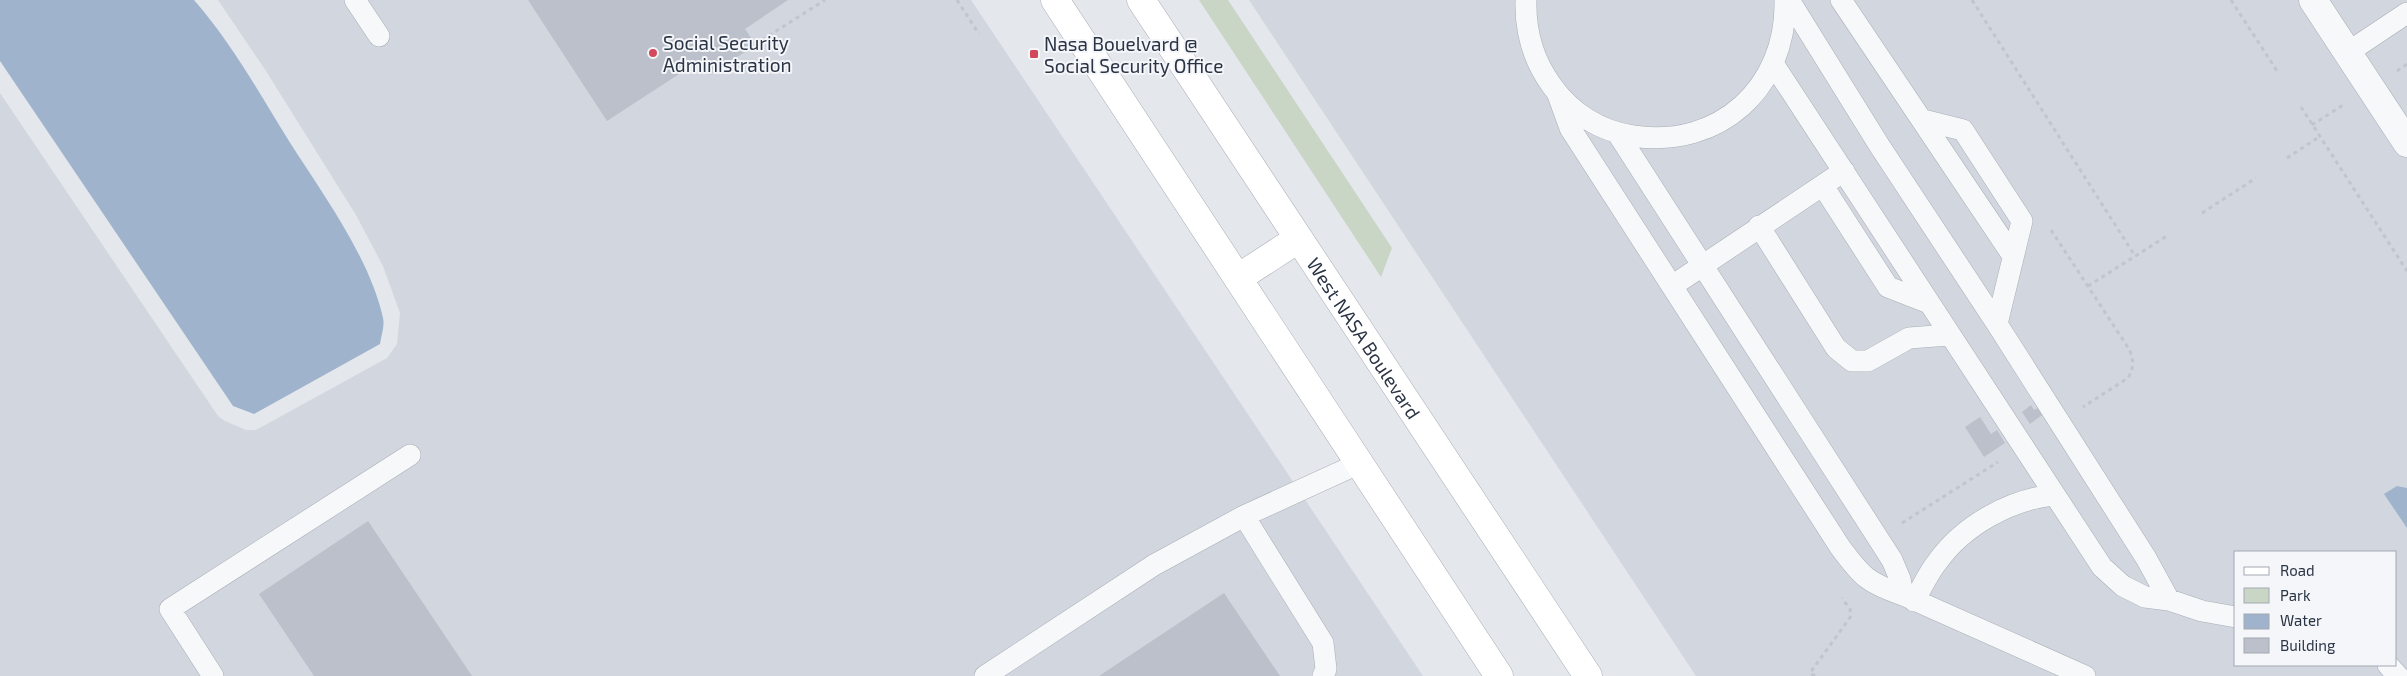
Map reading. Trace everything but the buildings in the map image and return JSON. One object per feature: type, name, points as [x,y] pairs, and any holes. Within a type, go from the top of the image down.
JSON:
[{"type":"main road","points":[[1055,0],[1499,676]]},
{"type":"main road","name":"West NASA Boulevard","points":[[1141,0],[1588,676]]},
{"type":"main road","points":[[1238,278],[1298,238]]},
{"type":"street","points":[[2313,0],[2407,144]]},
{"type":"lane","points":[[355,0],[378,36]]},
{"type":"lane","points":[[1526,0],[1526,17],[1531,45],[1541,71],[1558,95],[1575,112],[1618,134],[1655,139],[1692,135],[1725,119],[1753,96],[1774,65],[1782,41],[1785,0]]},
{"type":"lane","points":[[1789,0],[1879,145],[1997,324],[2146,558],[2169,600]]},
{"type":"lane","points":[[1841,0],[1923,120],[2012,256]]},
{"type":"lane","points":[[2348,53],[2407,14]]},
{"type":"lane","points":[[1774,65],[2102,568],[2123,586],[2146,597],[2169,600],[2202,611],[2234,617]]},
{"type":"lane","points":[[1558,95],[1570,128],[1851,562],[1876,586],[1909,598],[2085,676]]},
{"type":"lane","points":[[1923,120],[1964,130],[2022,221],[1997,324]]},
{"type":"lane","points":[[1618,134],[1701,266],[1892,560],[1909,598]]},
{"type":"lane","points":[[1672,286],[1759,226],[1844,171]]},
{"type":"lane","points":[[1823,186],[1888,287],[1929,303]]},
{"type":"lane","points":[[1759,226],[1836,348],[1852,361],[1868,361],[1909,338],[1949,335]]},
{"type":"lane","points":[[213,676],[170,609],[410,455]]},
{"type":"lane","points":[[985,676],[1154,565],[1244,516],[1360,463]]},
{"type":"lane","points":[[1909,598],[1938,560],[1961,537],[2012,504],[2032,498],[2053,495]]},
{"type":"lane","points":[[1244,516],[1323,643],[1326,669],[1323,676]]},
{"type":"lane","points":[[2389,666],[2398,676]]},
{"type":"path","points":[[762,40],[825,0]]},
{"type":"path","points":[[957,0],[979,34]]},
{"type":"path","points":[[1972,0],[2135,256]]},
{"type":"path","points":[[2231,0],[2279,74]]},
{"type":"path","points":[[2396,71],[2407,64]]},
{"type":"path","points":[[2312,125],[2346,102]]},
{"type":"path","points":[[2301,107],[2407,271]]},
{"type":"path","points":[[2287,158],[2319,137]]},
{"type":"path","points":[[2202,213],[2256,178]]},
{"type":"path","points":[[2046,222],[2129,349],[2133,365],[2128,378],[2077,411]]},
{"type":"path","points":[[2088,286],[2167,236]]},
{"type":"path","points":[[1896,527],[2003,458]]},
{"type":"path","points":[[1814,676],[1810,673],[1850,616],[1850,609],[1839,594]]},
{"type":"shaded area","points":[[218,0],[971,0],[1423,676],[0,676],[0,93],[218,416],[225,421],[246,430],[256,430],[387,358],[397,344],[400,313],[383,266],[356,215],[266,71]]},
{"type":"shaded area","points":[[1249,0],[2407,0],[2407,676],[1696,676]]},
{"type":"green space","points":[[1199,0],[1228,0],[1392,248],[1381,277]]},
{"type":"water","points":[[0,0],[194,0],[208,16],[245,69],[356,249],[377,295],[383,318],[380,344],[254,414],[233,406],[0,61]]},
{"type":"water","points":[[2397,486],[2407,488],[2407,528],[2384,494]]},
{"type":"place","name":"Social Security Administration","points":[[653,53]]},
{"type":"place","name":"Nasa Bouelvard @ Social Security Office","points":[[1034,54]]}]
